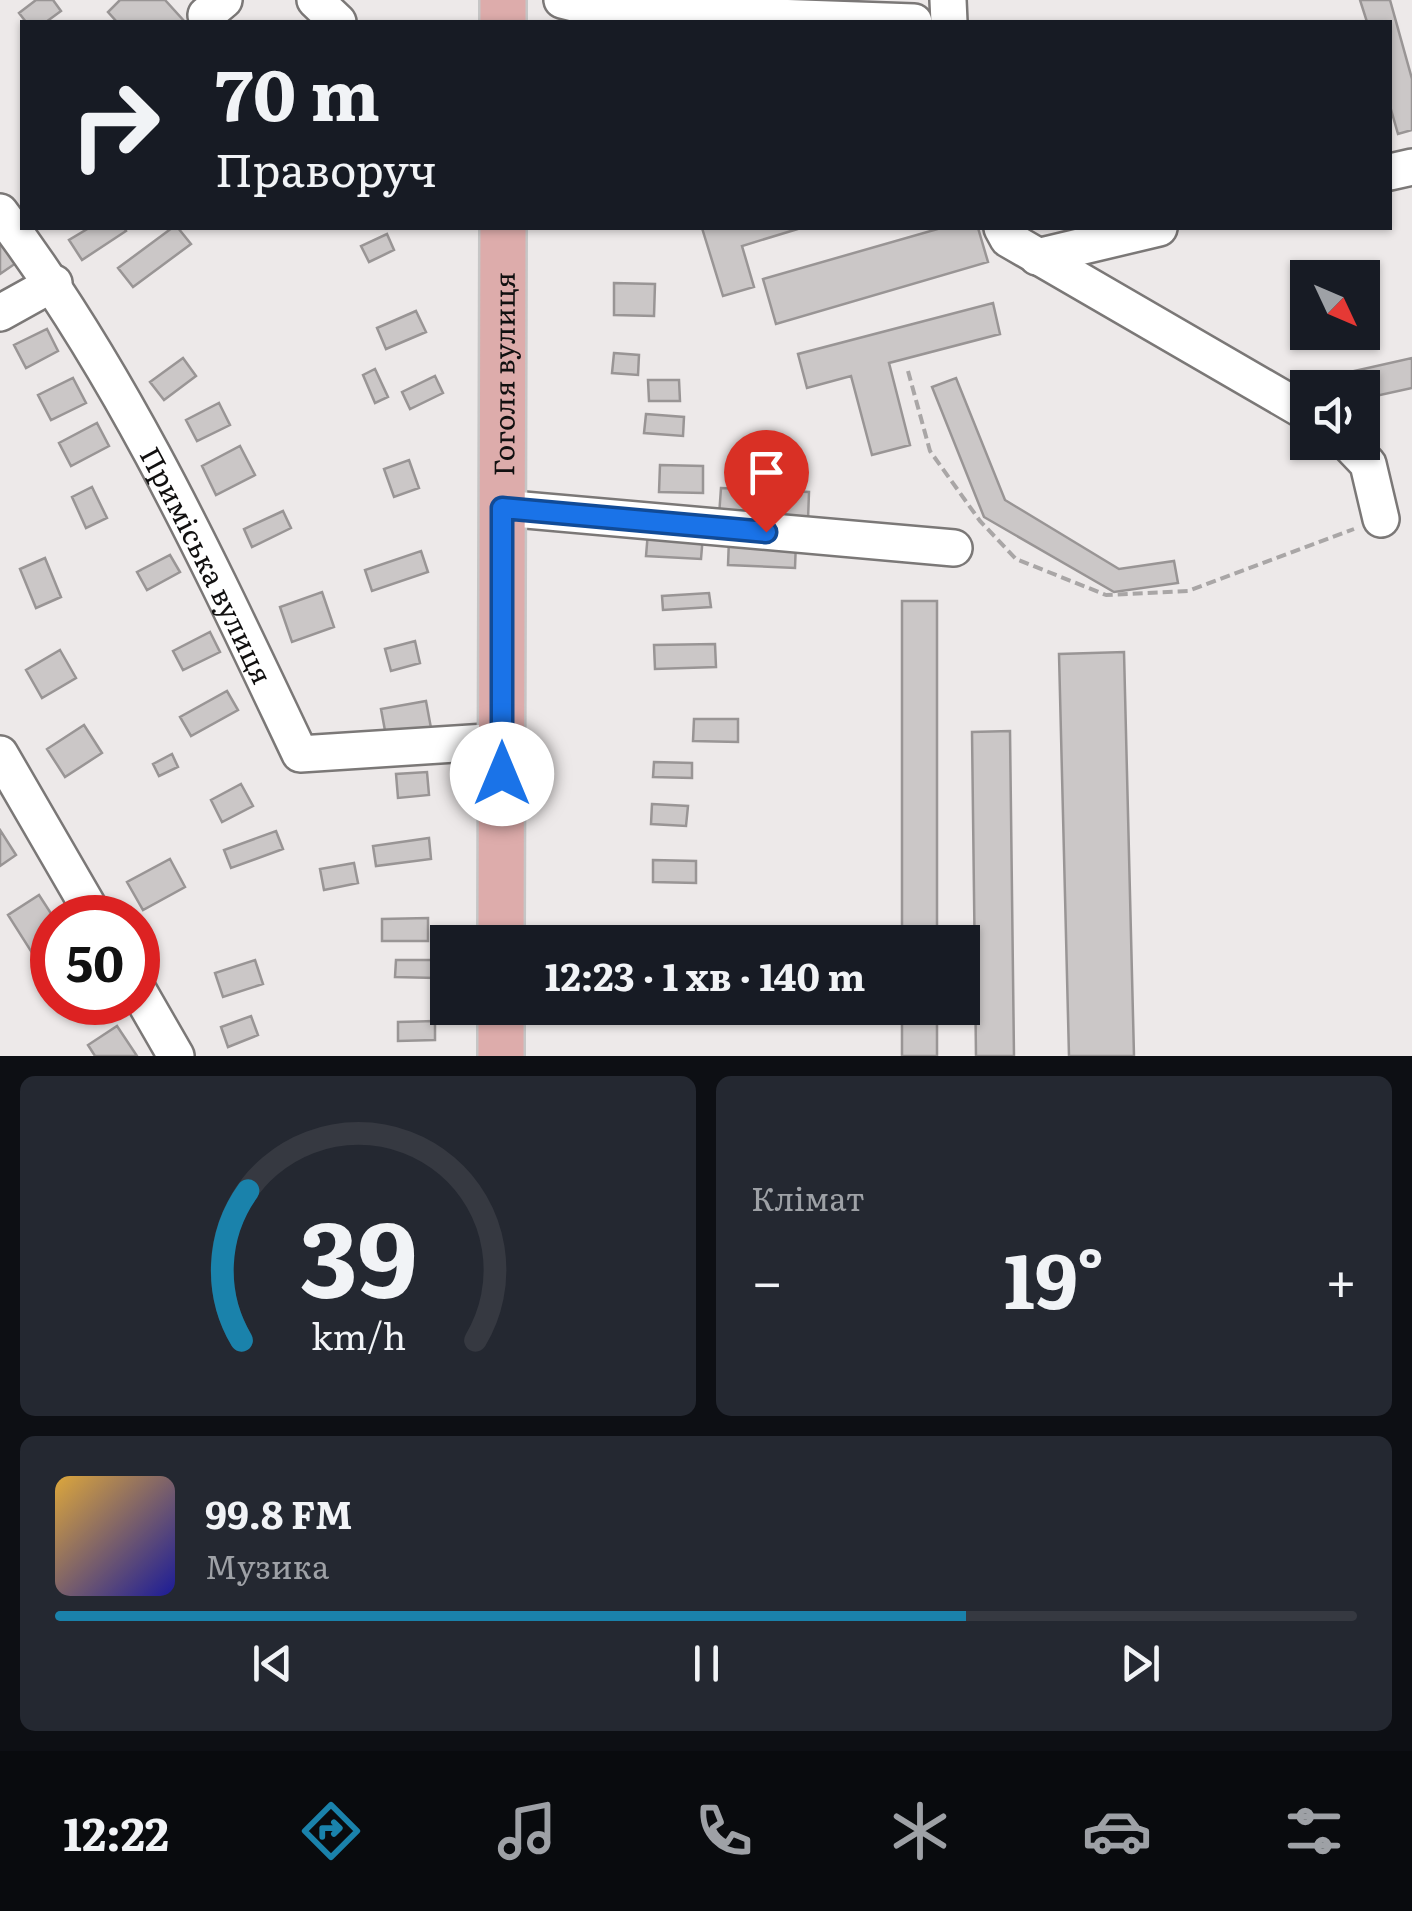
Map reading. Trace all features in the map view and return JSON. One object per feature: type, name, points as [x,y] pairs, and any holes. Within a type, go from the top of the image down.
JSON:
[{"type":"main road","name":"Гоголя вулиця","points":[[501,925],[503,230]]},
{"type":"main road","points":[[501,1025],[501,1056]]},
{"type":"street","points":[[315,0],[336,20]]},
{"type":"street","points":[[562,0],[605,11],[858,20]]},
{"type":"street","name":"Приміська вулиця","points":[[0,212],[54,283],[177,497],[300,754],[502,740]]},
{"type":"street","points":[[1003,230],[1008,240],[1290,404]]},
{"type":"street","points":[[1038,257],[1151,230]]},
{"type":"street","points":[[0,313],[54,283]]},
{"type":"street","points":[[1364,460],[1381,519]]},
{"type":"street","points":[[502,508],[954,548]]},
{"type":"street","points":[[0,754],[82,895]]},
{"type":"street","points":[[158,1025],[176,1056]]},
{"type":"path","points":[[908,371],[930,451],[980,521],[1016,558],[1106,595],[1188,591],[1381,519]]},
{"type":"building","points":[[36,0],[53,0],[61,11],[49,20],[24,20],[19,13]]},
{"type":"building","points":[[120,0],[165,0],[183,20],[115,20],[108,12]]},
{"type":"building","points":[[1360,0],[1390,0],[1412,79],[1412,130],[1398,134],[1392,113],[1392,20],[1366,20]]},
{"type":"building","points":[[86,230],[126,231],[82,260],[69,240]]},
{"type":"building","points":[[169,230],[180,230],[191,244],[133,287],[118,268]]},
{"type":"building","points":[[703,230],[794,230],[742,246],[754,287],[723,296]]},
{"type":"building","points":[[934,230],[979,230],[988,262],[776,324],[763,279]]},
{"type":"building","points":[[387,234],[394,250],[369,262],[361,246]]},
{"type":"building","points":[[5,240],[19,261],[0,274],[0,244]]},
{"type":"building","points":[[614,283],[655,284],[654,316],[614,315]]},
{"type":"building","points":[[993,303],[1000,334],[889,363],[910,445],[872,455],[851,376],[807,388],[798,354]]},
{"type":"building","points":[[416,311],[426,332],[386,349],[377,328]]},
{"type":"building","points":[[47,329],[58,351],[26,368],[14,345]]},
{"type":"building","points":[[614,353],[639,355],[638,375],[612,373]]},
{"type":"building","points":[[183,358],[196,376],[164,400],[150,382]]},
{"type":"building","points":[[1412,358],[1412,388],[1380,395],[1380,370],[1359,370]]},
{"type":"building","points":[[375,369],[388,397],[375,403],[363,375]]},
{"type":"building","points":[[435,376],[443,393],[410,409],[402,392]]},
{"type":"building","points":[[73,378],[86,403],[51,420],[38,395]]},
{"type":"building","points":[[956,378],[1005,500],[1119,569],[1174,561],[1178,583],[1114,592],[984,517],[932,387]]},
{"type":"building","points":[[648,380],[679,380],[680,401],[649,401]]},
{"type":"building","points":[[219,403],[230,425],[197,441],[186,420]]},
{"type":"building","points":[[646,414],[684,417],[683,436],[644,433]]},
{"type":"building","points":[[97,423],[109,446],[71,466],[59,443]]},
{"type":"building","points":[[240,446],[255,475],[216,495],[202,466]]},
{"type":"building","points":[[409,460],[419,488],[394,497],[384,469]]},
{"type":"building","points":[[660,465],[703,466],[703,493],[659,492]]},
{"type":"building","points":[[92,487],[107,518],[86,528],[72,497]]},
{"type":"building","points":[[721,488],[809,492],[808,520],[719,516]]},
{"type":"building","points":[[283,511],[291,528],[252,547],[244,529]]},
{"type":"building","points":[[648,532],[703,535],[701,559],[646,556]]},
{"type":"building","points":[[729,539],[796,541],[795,568],[728,565]]},
{"type":"building","points":[[421,551],[428,572],[372,591],[365,570]]},
{"type":"building","points":[[170,555],[180,572],[147,590],[137,572]]},
{"type":"building","points":[[45,558],[61,597],[36,608],[20,569]]},
{"type":"building","points":[[322,592],[334,627],[292,642],[280,607]]},
{"type":"building","points":[[709,593],[711,607],[663,610],[662,596]]},
{"type":"building","points":[[902,601],[937,601],[937,925],[902,925]]},
{"type":"building","points":[[210,632],[220,652],[183,670],[173,651]]},
{"type":"building","points":[[415,641],[420,663],[391,671],[385,649]]},
{"type":"building","points":[[715,644],[716,667],[655,669],[654,645]]},
{"type":"building","points":[[60,650],[76,678],[42,698],[26,670]]},
{"type":"building","points":[[1124,652],[1134,1056],[1069,1056],[1059,654]]},
{"type":"building","points":[[227,691],[238,710],[191,736],[180,717]]},
{"type":"building","points":[[426,701],[431,728],[386,736],[381,709]]},
{"type":"building","points":[[694,719],[738,719],[738,742],[693,741]]},
{"type":"building","points":[[84,725],[102,753],[65,777],[47,749]]},
{"type":"building","points":[[1010,731],[1014,1056],[976,1056],[976,1025],[980,1025],[980,925],[974,925],[972,732]]},
{"type":"building","points":[[172,754],[178,767],[159,776],[153,764]]},
{"type":"building","points":[[654,762],[692,763],[692,778],[653,777]]},
{"type":"building","points":[[427,772],[429,795],[398,798],[396,774]]},
{"type":"building","points":[[241,784],[253,806],[222,822],[211,800]]},
{"type":"building","points":[[652,804],[688,806],[686,826],[651,824]]},
{"type":"building","points":[[0,830],[16,855],[0,866]]},
{"type":"building","points":[[276,831],[283,849],[231,868],[224,850]]},
{"type":"building","points":[[429,838],[431,859],[376,866],[373,846]]},
{"type":"building","points":[[170,859],[185,887],[160,901],[160,895],[134,895],[127,882]]},
{"type":"building","points":[[653,860],[696,861],[696,883],[653,882]]},
{"type":"building","points":[[354,863],[358,883],[324,890],[320,869]]},
{"type":"building","points":[[30,901],[30,950],[8,915]]},
{"type":"building","points":[[428,918],[428,941],[382,941],[382,919]]},
{"type":"building","points":[[255,960],[263,984],[223,997],[215,973]]},
{"type":"building","points":[[396,960],[430,960],[430,978],[395,977]]},
{"type":"building","points":[[251,1016],[258,1035],[228,1047],[221,1027]]},
{"type":"building","points":[[430,1021],[430,1025],[435,1025],[435,1040],[398,1041],[398,1022]]},
{"type":"building","points":[[902,1025],[937,1025],[937,1056],[902,1056]]},
{"type":"building","points":[[117,1026],[137,1056],[95,1056],[88,1045]]},
{"type":"route","points":[[502,774],[502,508],[766,532]]}]
